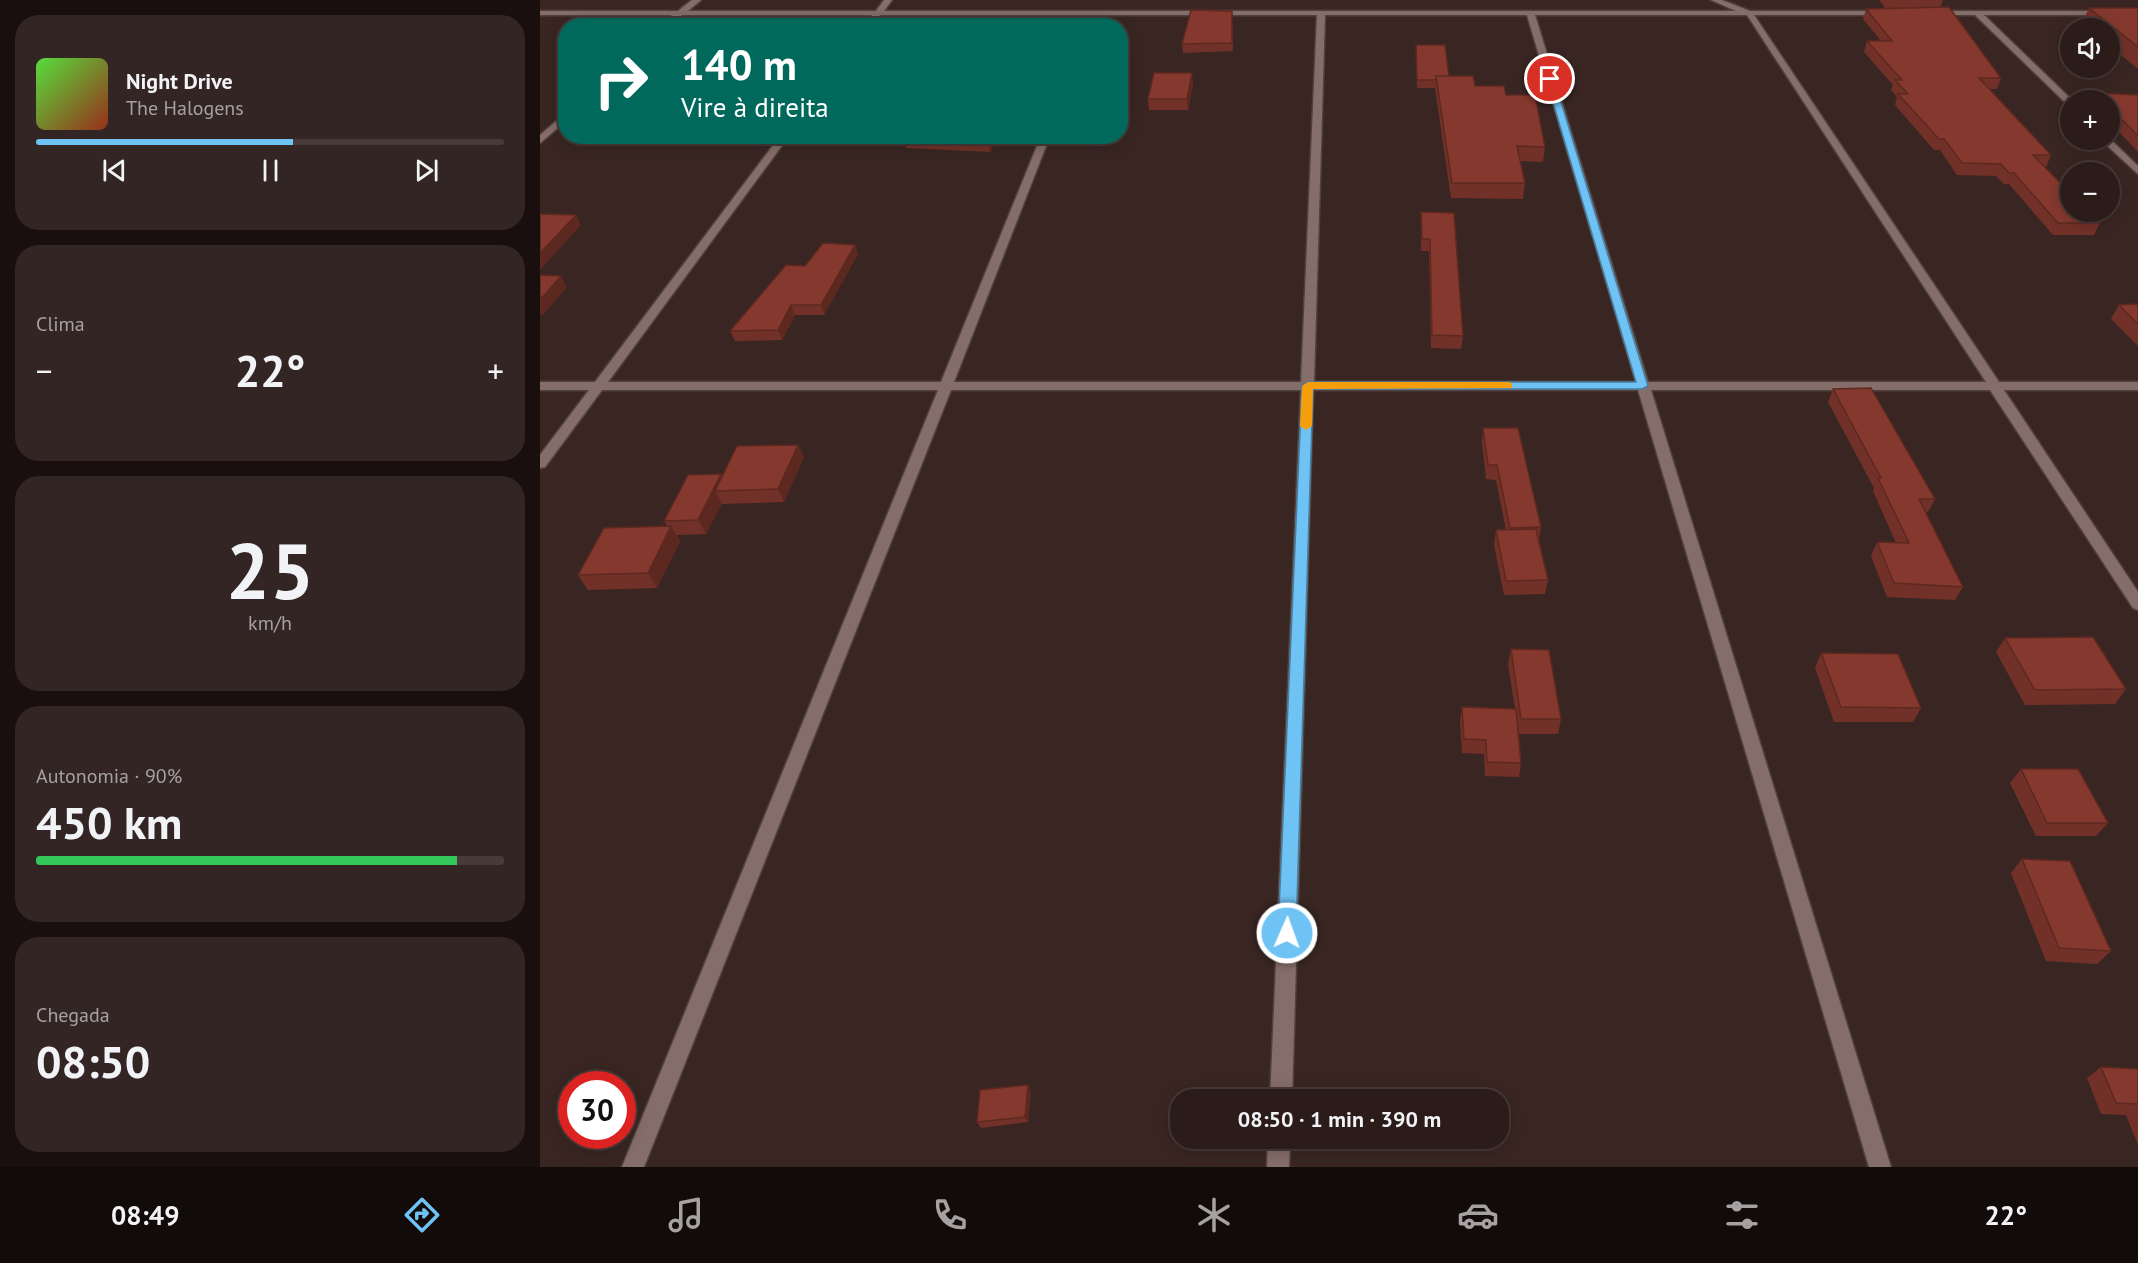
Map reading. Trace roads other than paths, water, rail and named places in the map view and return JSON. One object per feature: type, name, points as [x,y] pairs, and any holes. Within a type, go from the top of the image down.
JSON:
[{"type":"street","points":[[672,18],[697,0]]},
{"type":"street","points":[[874,18],[888,0]]},
{"type":"street","points":[[1170,13],[1175,0]]},
{"type":"street","points":[[1715,0],[1749,13],[2138,604]]},
{"type":"street","points":[[1864,0],[1876,13]]},
{"type":"street","points":[[1093,18],[1095,13]]},
{"type":"street","points":[[1281,1089],[1322,13]]},
{"type":"street","points":[[1530,13],[1880,1167]]},
{"type":"street","points":[[540,14],[1898,13]]},
{"type":"street","points":[[1920,13],[2138,13]]},
{"type":"street","points":[[1977,13],[2060,94]]},
{"type":"street","points":[[540,140],[558,123]]},
{"type":"street","points":[[540,464],[779,144]]},
{"type":"street","points":[[633,1167],[1043,144]]},
{"type":"street","points":[[2116,150],[2138,171]]},
{"type":"street","points":[[540,386],[2138,386]]},
{"type":"street","points":[[1278,1167],[1279,1149]]}]
